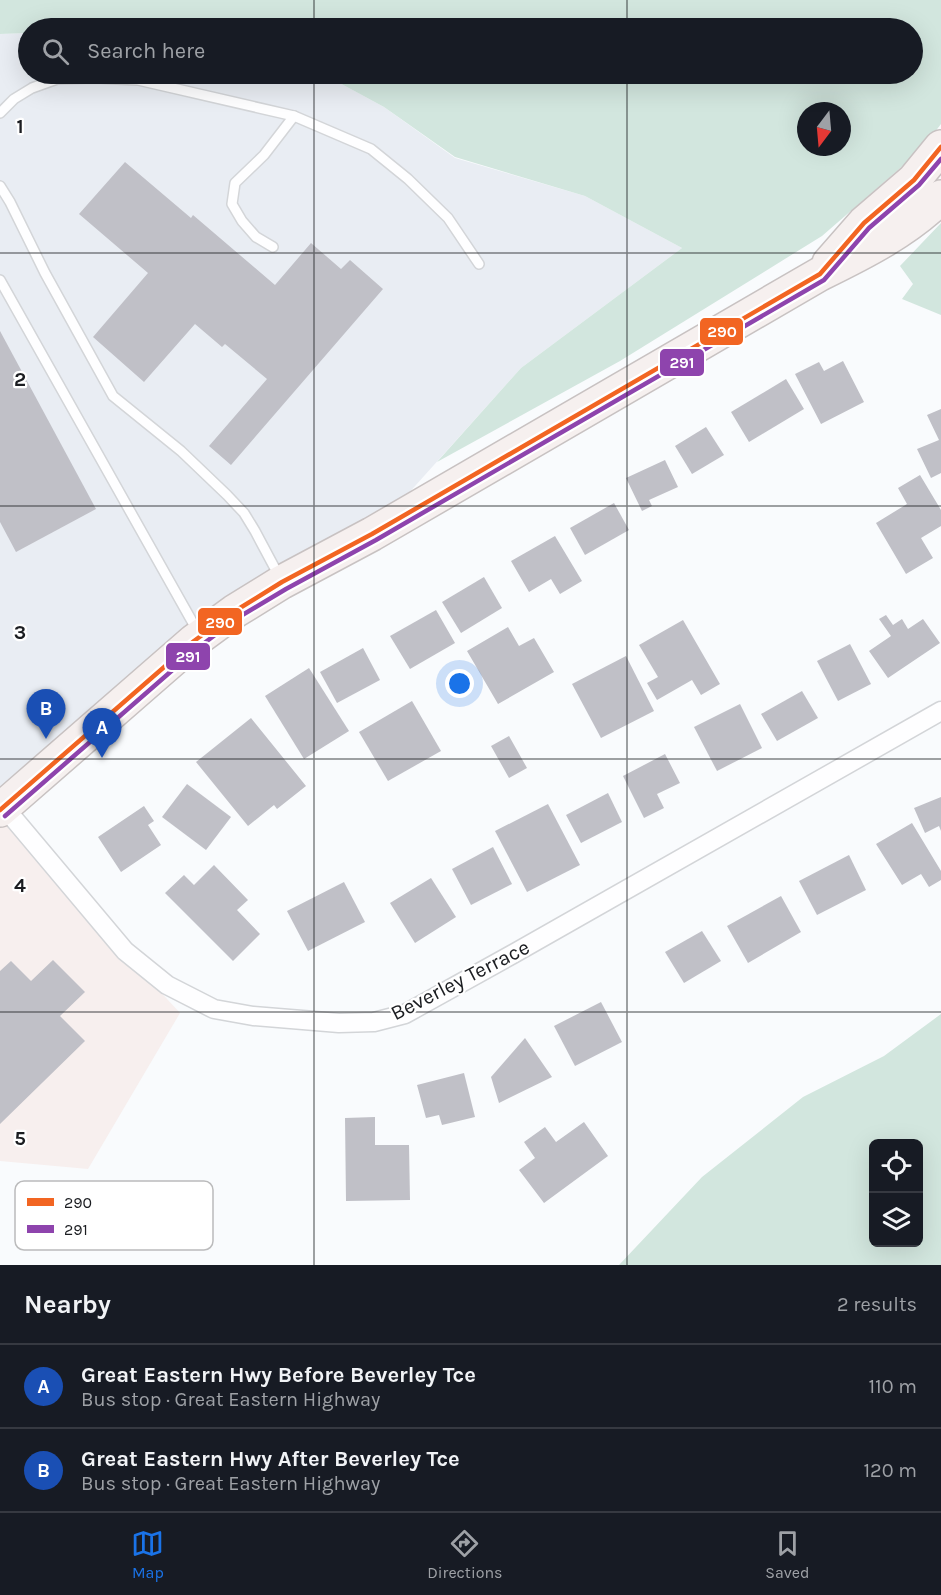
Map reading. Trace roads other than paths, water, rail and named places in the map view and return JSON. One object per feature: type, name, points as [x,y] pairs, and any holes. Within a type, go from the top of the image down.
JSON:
[{"type":"highway","points":[[820,274],[864,223],[914,180],[941,147]]},
{"type":"highway","points":[[2,809],[201,637],[235,611],[820,274],[870,250],[928,211],[941,197]]},
{"type":"street","name":"Beverley Terrace","points":[[2,809],[125,951],[167,985],[214,1008],[253,1016],[339,1023],[374,1022],[405,1014],[941,711]]},
{"type":"lane","points":[[0,113],[14,99],[40,84]]},
{"type":"lane","points":[[155,84],[294,116],[371,149],[408,179],[448,218],[479,264]]},
{"type":"lane","points":[[273,247],[256,237],[242,221],[232,204],[234,183],[264,155],[294,116]]},
{"type":"lane","points":[[0,186],[112,396],[162,434],[195,463],[244,513],[282,582]]},
{"type":"lane","points":[[0,280],[201,637]]},
{"type":"place","name":"Great Eastern Hwy After Beverley Tce","points":[[46,739]]},
{"type":"place","name":"Great Eastern Hwy Before Beverley Tce","points":[[102,758]]}]
